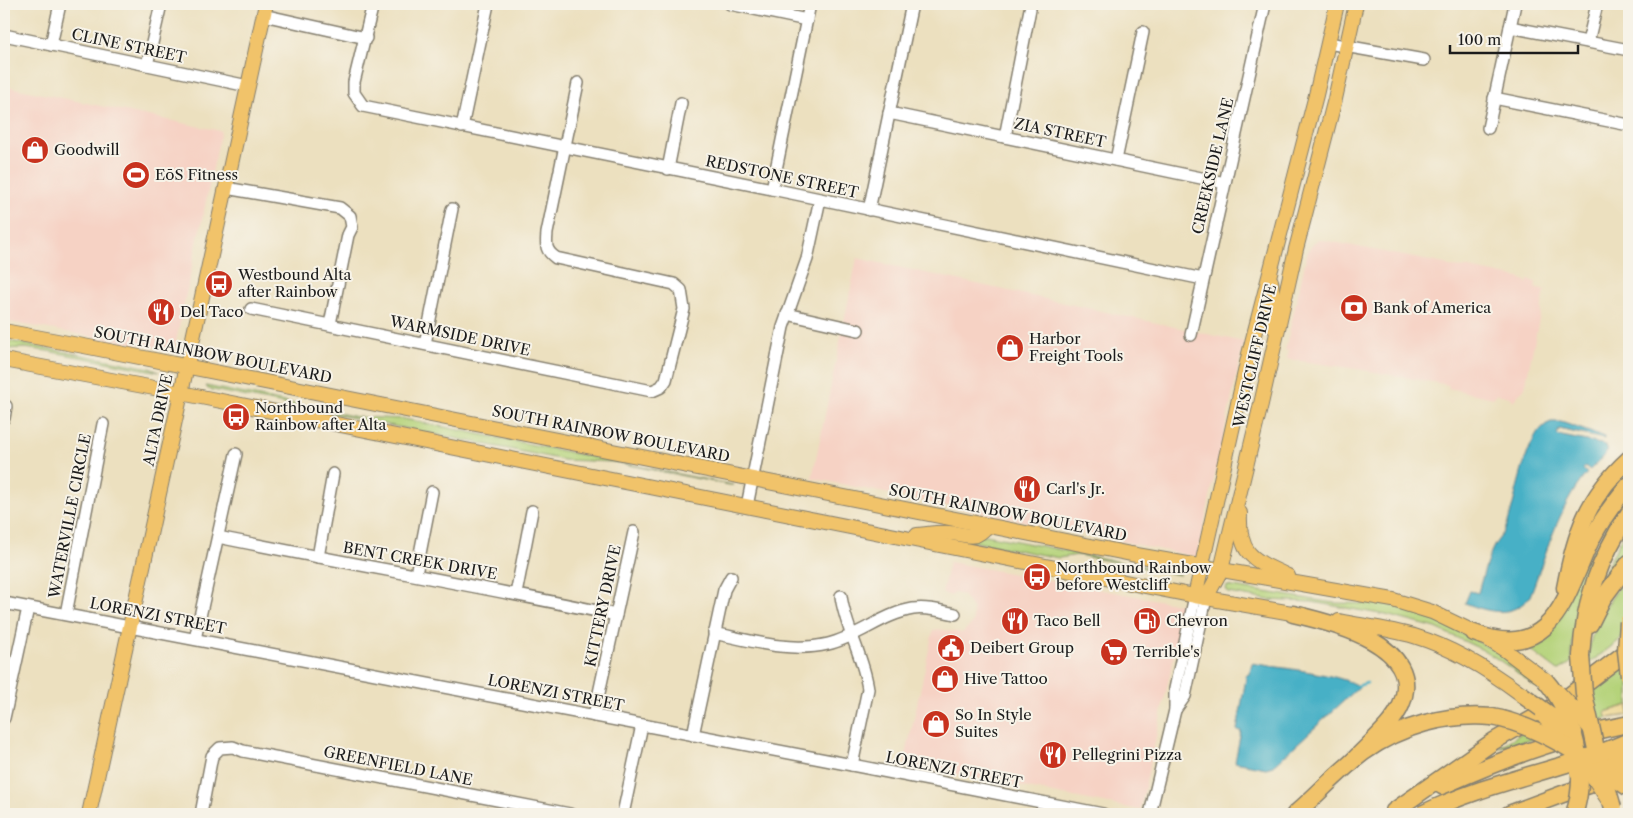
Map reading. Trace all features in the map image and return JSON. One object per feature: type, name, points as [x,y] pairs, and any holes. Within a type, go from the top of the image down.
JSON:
[{"type":"highway","points":[[1560,610],[1571,556],[1582,521],[1600,492],[1629,459]]},
{"type":"highway","points":[[1474,633],[1503,640],[1523,638],[1540,630],[1554,619],[1570,591],[1596,532],[1612,506],[1629,485]]},
{"type":"highway","points":[[1615,811],[1591,730],[1583,686],[1581,656],[1584,617],[1593,586],[1607,550],[1629,513]]},
{"type":"highway","points":[[1581,656],[1587,633],[1598,607],[1629,563]]},
{"type":"highway","points":[[1293,614],[1337,625],[1378,643],[1394,657],[1402,672],[1405,687],[1401,706],[1389,723],[1351,763],[1295,814]]},
{"type":"highway","points":[[1628,617],[1626,651],[1629,676]]},
{"type":"highway","points":[[1391,812],[1494,741],[1557,705],[1629,650]]},
{"type":"highway","points":[[1545,680],[1563,704],[1578,754],[1580,787],[1574,814]]},
{"type":"highway","points":[[1521,694],[1596,749],[1627,769]]},
{"type":"highway","points":[[1351,763],[1379,742],[1418,726],[1447,718],[1492,717],[1528,727],[1578,754],[1629,788]]},
{"type":"highway","points":[[1391,812],[1455,781],[1513,757],[1580,734],[1629,724]]},
{"type":"highway","points":[[1422,814],[1477,790],[1595,754],[1629,741]]},
{"type":"highway","points":[[1447,814],[1481,800],[1592,767],[1627,769]]},
{"type":"highway","points":[[1509,814],[1627,769]]},
{"type":"main road","name":"WESTCLIFF DRIVE","points":[[1201,597],[1211,569],[1232,434],[1269,273],[1337,4]]},
{"type":"main road","name":"WESTCLIFF DRIVE","points":[[1201,597],[1242,477],[1257,420],[1302,224],[1331,113],[1356,4]]},
{"type":"main road","name":"ALTA DRIVE","points":[[89,814],[265,9]]},
{"type":"main road","points":[[1283,219],[1302,224]]},
{"type":"main road","points":[[1269,273],[1273,294],[1270,323],[1277,331]]},
{"type":"main road","name":"SOUTH RAINBOW BOULEVARD","points":[[4,331],[987,526],[1211,569],[1401,602],[1432,612],[1505,650],[1545,680],[1576,711],[1627,769]]},
{"type":"main road","points":[[4,360],[181,393],[1201,597],[1387,630],[1432,643],[1479,665],[1521,694],[1578,754],[1615,811]]},
{"type":"main road","points":[[1232,434],[1245,433],[1250,430],[1257,420]]},
{"type":"main road","points":[[1242,477],[1240,530],[1242,542],[1258,561],[1304,584]]},
{"type":"main road","points":[[899,536],[950,533],[970,536],[982,532],[987,526]]},
{"type":"street","points":[[51,45],[60,4]]},
{"type":"street","points":[[148,65],[161,4]]},
{"type":"street","points":[[265,9],[366,38],[373,4]]},
{"type":"street","points":[[462,127],[488,4]]},
{"type":"street","points":[[730,4],[807,20]]},
{"type":"street","points":[[772,189],[810,4]]},
{"type":"street","points":[[869,210],[912,4]]},
{"type":"street","name":"CREEKSIDE LANE","points":[[1191,335],[1265,4]]},
{"type":"street","points":[[1488,128],[1515,4]]},
{"type":"street","points":[[1588,42],[1597,4]]},
{"type":"street","points":[[1005,137],[1030,9]]},
{"type":"street","points":[[1510,27],[1629,50]]},
{"type":"street","points":[[1116,160],[1143,32]]},
{"type":"street","name":"CLINE STREET","points":[[4,35],[248,86]]},
{"type":"street","name":"REDSTONE STREET","points":[[366,38],[354,82],[354,93],[357,100],[363,106],[1203,279]]},
{"type":"street","points":[[1328,44],[1424,60]]},
{"type":"street","points":[[565,148],[578,83]]},
{"type":"street","points":[[1494,98],[1629,125]]},
{"type":"street","points":[[668,169],[681,103]]},
{"type":"street","name":"ZIA STREET","points":[[889,113],[1225,182]]},
{"type":"street","name":"WARMSIDE DRIVE","points":[[251,309],[652,391],[661,387],[666,380],[684,309],[681,290],[674,284],[556,258],[549,253],[546,244],[547,233],[565,148]]},
{"type":"street","points":[[226,188],[340,208],[350,216],[352,227],[348,235],[330,324]]},
{"type":"street","points":[[747,506],[786,314],[808,259],[820,199]]},
{"type":"street","points":[[424,344],[452,209]]},
{"type":"street","points":[[786,314],[858,330]]},
{"type":"street","points":[[4,418],[6,406]]},
{"type":"street","name":"WATERVILLE CIRCLE","points":[[66,614],[103,424]]},
{"type":"street","points":[[195,639],[236,454]]},
{"type":"street","points":[[318,557],[333,474]]},
{"type":"street","points":[[416,574],[432,492]]},
{"type":"street","points":[[516,594],[532,511]]},
{"type":"street","name":"KITTERY DRIVE","points":[[594,716],[634,532]]},
{"type":"street","name":"BENT CREEK DRIVE","points":[[218,537],[416,574],[616,615]]},
{"type":"street","points":[[693,735],[724,590],[731,577]]},
{"type":"street","points":[[841,596],[843,609],[866,676],[868,689],[852,765]]},
{"type":"street","name":"WESTCLIFF DRIVE","points":[[1150,814],[1175,710],[1185,696],[1201,597]]},
{"type":"street","name":"LORENZI STREET","points":[[4,603],[852,765],[1065,811],[1102,814]]},
{"type":"street","points":[[4,718],[28,608]]},
{"type":"street","points":[[714,633],[770,645],[801,648],[829,644],[898,613],[914,609],[930,609],[955,614]]},
{"type":"street","points":[[623,814],[642,725]]},
{"type":"street","name":"GREENFIELD LANE","points":[[201,814],[212,756],[220,748],[233,747],[243,751],[520,809],[570,814]]},
{"type":"shaded area","points":[[4,86],[221,131],[174,351],[4,321]]},
{"type":"shaded area","points":[[1318,239],[1445,264],[1449,267],[1469,268],[1519,278],[1526,281],[1527,285],[1528,280],[1536,282],[1535,288],[1545,291],[1525,387],[1513,401],[1510,397],[1497,394],[1493,398],[1448,388],[1449,385],[1287,359],[1289,350],[1285,351],[1308,250]]},
{"type":"shaded area","points":[[857,258],[1244,342],[1197,557],[812,478]]},
{"type":"shaded area","points":[[949,562],[1185,605],[1140,810],[904,764],[933,631],[938,629],[962,633],[973,622],[973,609],[963,595],[954,593],[951,596],[942,593]]},
{"type":"green space","points":[[4,340],[150,368],[159,372],[47,351],[25,348],[4,349]]},
{"type":"green space","points":[[206,386],[358,417],[404,419],[733,485],[613,462],[564,460],[208,389]]},
{"type":"green space","points":[[1629,495],[1629,503],[1620,515],[1587,586],[1576,623],[1572,662],[1558,671],[1529,649],[1527,642]]},
{"type":"green space","points":[[1629,522],[1629,553],[1598,594],[1598,586]]},
{"type":"green space","points":[[986,535],[1180,575],[1077,555],[1059,558],[949,537]]},
{"type":"green space","points":[[1629,572],[1629,633],[1588,664],[1590,644],[1596,621]]},
{"type":"green space","points":[[1227,586],[1334,603],[1386,604],[1401,608],[1443,623],[1501,654],[1540,683],[1535,687],[1514,670],[1485,651],[1436,628],[1386,615],[1312,602],[1269,600],[1228,593]]},
{"type":"green space","points":[[1629,660],[1629,705],[1605,712],[1608,718],[1498,748],[1609,677]]},
{"type":"sand","points":[[1629,705],[1629,715],[1608,718],[1605,712]]},
{"type":"water","points":[[1551,422],[1561,422],[1604,437],[1604,439],[1559,429],[1557,435],[1606,445],[1608,451],[1590,470],[1585,466],[1583,469],[1587,473],[1577,486],[1560,516],[1530,596],[1516,608],[1500,612],[1482,609],[1465,603],[1470,591],[1478,593],[1495,544],[1505,530],[1527,453],[1542,428]]},
{"type":"water","points":[[1252,663],[1338,678],[1359,687],[1273,766],[1266,768],[1235,762],[1241,731],[1237,730],[1245,676],[1249,674]]},
{"type":"waterway","points":[[1354,687],[1367,683]]},
{"type":"place","name":"Goodwill","points":[[35,150]]},
{"type":"place","name":"EōS Fitness","points":[[136,175]]},
{"type":"place","name":"Westbound Alta after Rainbow","points":[[219,284]]},
{"type":"place","name":"Bank of America","points":[[1354,308]]},
{"type":"place","name":"Del Taco","points":[[161,312]]},
{"type":"place","name":"Harbor Freight Tools","points":[[1010,348]]},
{"type":"place","name":"Northbound Rainbow after Alta","points":[[236,417]]},
{"type":"place","name":"Carl's Jr.","points":[[1027,489]]},
{"type":"place","name":"Northbound Rainbow before Westcliff","points":[[1037,577]]},
{"type":"place","name":"Taco Bell","points":[[1015,621]]},
{"type":"place","name":"Chevron","points":[[1147,621]]},
{"type":"place","name":"Deibert Group","points":[[951,648]]},
{"type":"place","name":"Terrible's","points":[[1114,652]]},
{"type":"place","name":"Hive Tattoo","points":[[945,679]]},
{"type":"place","name":"So In Style Suites","points":[[936,724]]},
{"type":"place","name":"Pellegrini Pizza","points":[[1053,755]]}]
